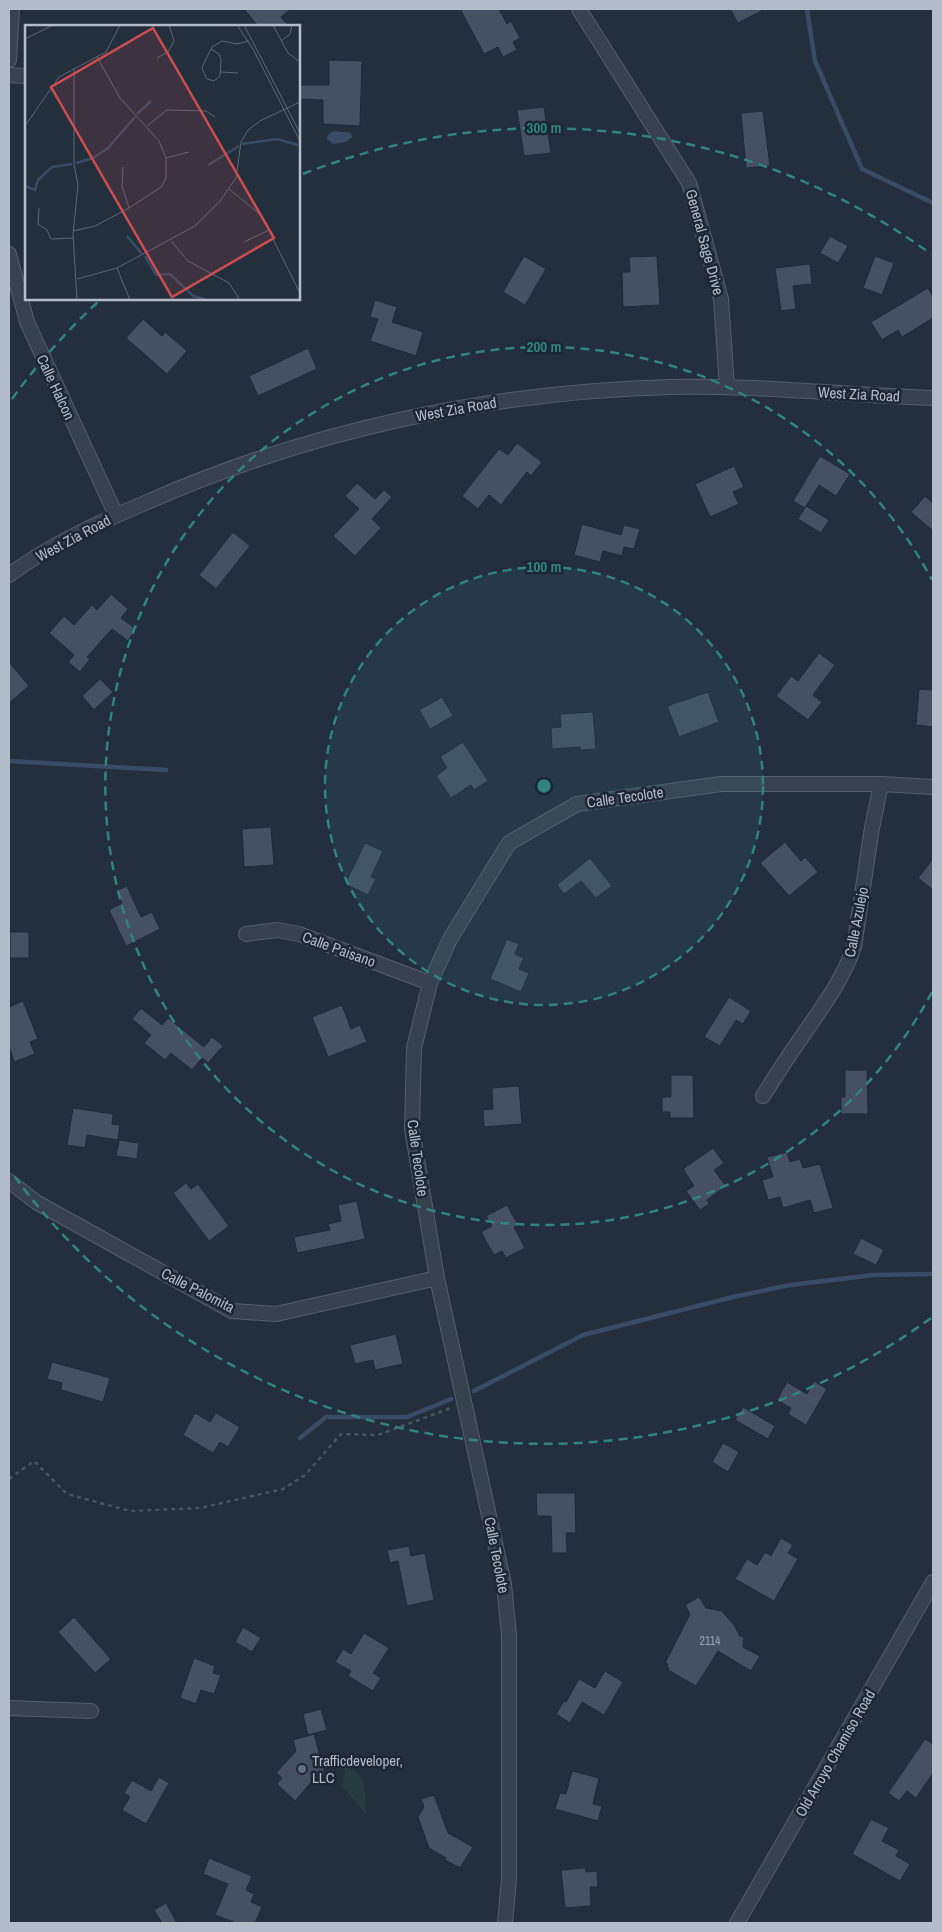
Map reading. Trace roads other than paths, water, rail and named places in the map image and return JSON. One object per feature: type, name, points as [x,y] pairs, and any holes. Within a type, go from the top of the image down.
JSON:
[{"type":"street","points":[[9,60],[12,9]]},
{"type":"street","name":"General Sage Drive","points":[[579,9],[689,183],[721,299],[727,387]]},
{"type":"street","points":[[9,75],[25,76]]},
{"type":"street","name":"Calle Halcon","points":[[9,254],[27,322],[116,515]]},
{"type":"street","name":"West Zia Road","points":[[9,574],[49,550],[116,515],[186,484],[296,447],[369,427],[442,411],[499,401],[566,394],[670,387],[727,387],[933,398]]},
{"type":"street","name":"Calle Tecolote","points":[[505,1923],[509,1879],[509,1636],[504,1584],[437,1278],[412,1129],[414,1048],[430,983],[450,939],[509,843],[578,804],[721,784],[881,784],[933,787]]},
{"type":"street","name":"Calle Azulejo","points":[[763,1096],[838,984],[848,965],[854,947],[872,828],[881,784]]},
{"type":"street","name":"Calle Paisano","points":[[246,934],[277,930],[299,934],[430,983]]},
{"type":"street","name":"Calle Palomita","points":[[9,1181],[36,1202],[232,1311],[276,1314],[437,1278]]},
{"type":"street","name":"Old Arroyo Chamiso Road","points":[[737,1923],[933,1582]]},
{"type":"street","points":[[9,1708],[91,1711]]},
{"type":"water","points":[[336,131],[351,133],[352,137],[346,142],[333,144],[327,139],[330,133]]},
{"type":"waterway","points":[[807,9],[815,61],[862,169],[933,203]]},
{"type":"waterway","points":[[9,761],[166,770]]},
{"type":"waterway","points":[[474,1391],[583,1335],[733,1297],[790,1285],[874,1275],[933,1274]]},
{"type":"waterway","points":[[300,1438],[326,1417],[407,1417],[451,1399]]},
{"type":"place","name":"Trafficdeveloper, LLC","points":[[302,1769]]}]
